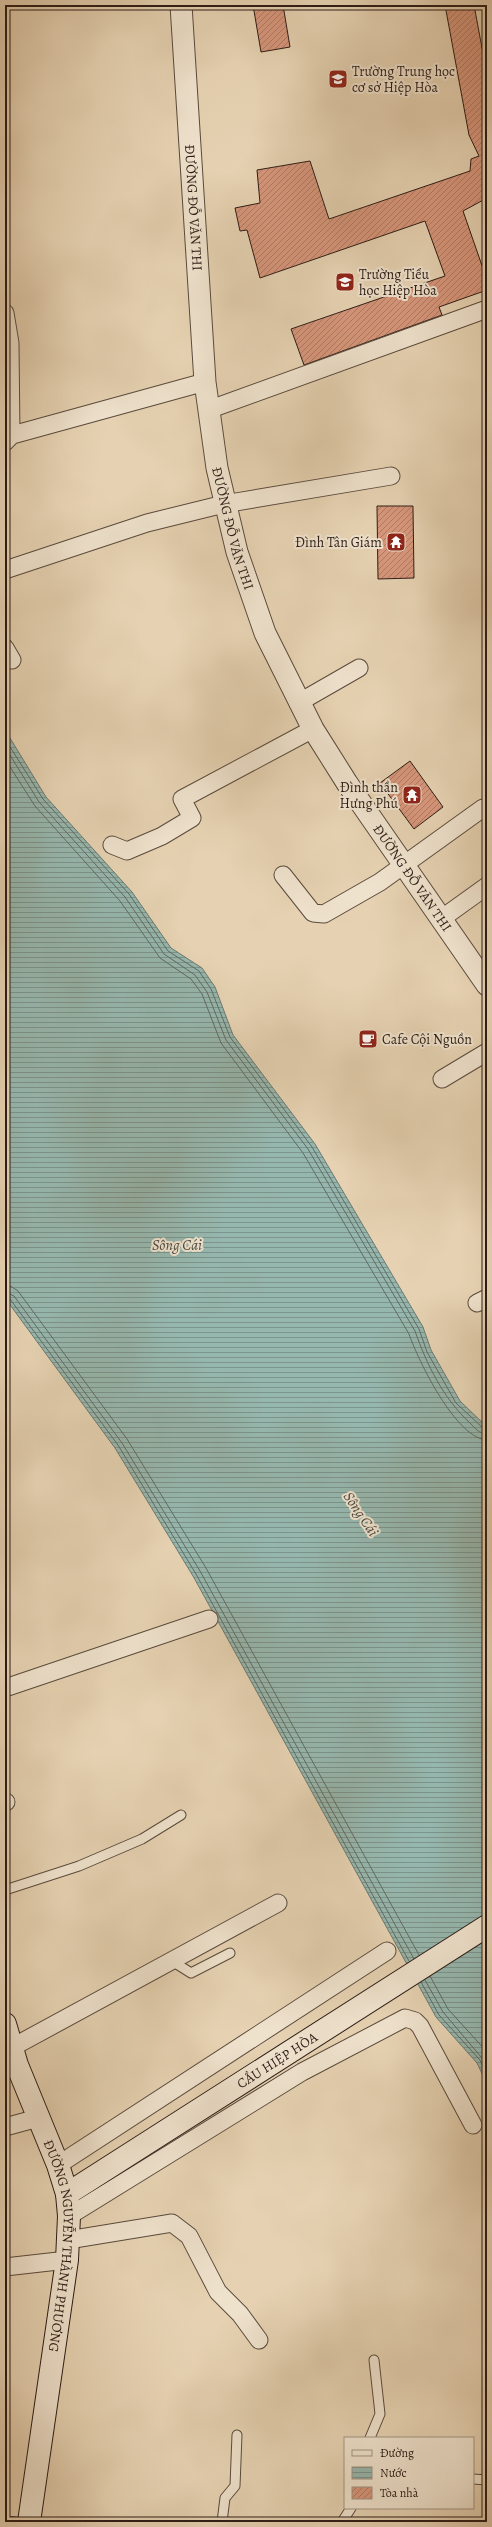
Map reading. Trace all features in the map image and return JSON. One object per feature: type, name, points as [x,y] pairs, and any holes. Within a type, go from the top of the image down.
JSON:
[{"type":"main road","name":"CẦU HIỆP HÒA","points":[[67,2194],[487,1926]]},
{"type":"main road","name":"ĐƯỜNG NGUYỄN THÀNH PHƯƠNG","points":[[5,2024],[11,2048],[38,2118],[58,2164],[67,2194],[69,2216],[68,2250],[29,2522]]},
{"type":"street","name":"ĐƯỜNG ĐỖ VĂN THI","points":[[181,5],[208,410],[224,504],[250,593],[265,633],[298,702],[313,729],[347,783],[487,985]]},
{"type":"street","points":[[208,410],[487,309]]},
{"type":"street","points":[[5,313],[10,343],[7,438],[205,382]]},
{"type":"street","points":[[5,570],[147,523],[224,504],[391,476]]},
{"type":"street","points":[[298,702],[359,668]]},
{"type":"street","points":[[112,845],[127,851],[162,836],[192,818],[182,799],[313,729]]},
{"type":"street","points":[[283,875],[313,912],[318,915],[324,914],[380,882],[483,808]]},
{"type":"street","points":[[441,919],[487,886]]},
{"type":"street","points":[[442,1079],[487,1052]]},
{"type":"street","points":[[5,1688],[209,1619]]},
{"type":"street","points":[[11,2048],[278,1903]]},
{"type":"street","points":[[58,2164],[387,1951]]},
{"type":"street","points":[[69,2216],[302,2072],[405,2018],[415,2021],[420,2026],[473,2125]]},
{"type":"street","points":[[5,2126],[38,2118]]},
{"type":"street","points":[[5,2267],[172,2223],[177,2225],[189,2236],[218,2292],[240,2314],[259,2340]]},
{"type":"lane","points":[[5,1890],[79,1866],[142,1839],[181,1816]]},
{"type":"lane","points":[[172,1961],[191,1973],[230,1953]]},
{"type":"lane","points":[[370,2437],[380,2414],[374,2360]]},
{"type":"lane","points":[[222,2522],[225,2498],[235,2486],[237,2435]]},
{"type":"lane","points":[[474,2479],[487,2480]]},
{"type":"lane","points":[[342,2522],[350,2509]]},
{"type":"lane","points":[[5,2521],[16,2522]]},
{"type":"water","name":"Sông Cái","points":[[5,734],[10,738],[46,797],[132,892],[171,948],[202,968],[215,987],[233,1035],[315,1144],[423,1327],[431,1350],[460,1401],[487,1427],[487,2084],[477,2063],[436,2017],[193,1576],[115,1448],[5,1298]]},
{"type":"building","points":[[253,5],[283,5],[290,47],[261,52]]},
{"type":"building","points":[[445,5],[474,5],[487,75],[487,198],[463,211],[487,280],[487,290],[439,307],[442,315],[304,365],[291,329],[445,276],[425,221],[260,278],[247,230],[240,231],[235,208],[260,203],[257,170],[310,161],[329,219],[470,171],[471,159],[479,156],[469,135]]},
{"type":"building","name":"Đình Tân Giám","points":[[377,506],[413,506],[414,578],[378,579]]},
{"type":"building","name":"Đình thần Hưng Phú","points":[[410,761],[443,807],[414,829],[380,783]]},
{"type":"place","name":"Trường Trung học cơ sở Hiệp Hòa","points":[[338,79]]},
{"type":"place","name":"Trường Tiểu học Hiệp Hòa","points":[[345,282]]},
{"type":"place","name":"Đình Tân Giám","points":[[396,542]]},
{"type":"place","name":"Đình thần Hưng Phú","points":[[412,795]]},
{"type":"place","name":"Cafe Cội Nguồn","points":[[368,1039]]}]
